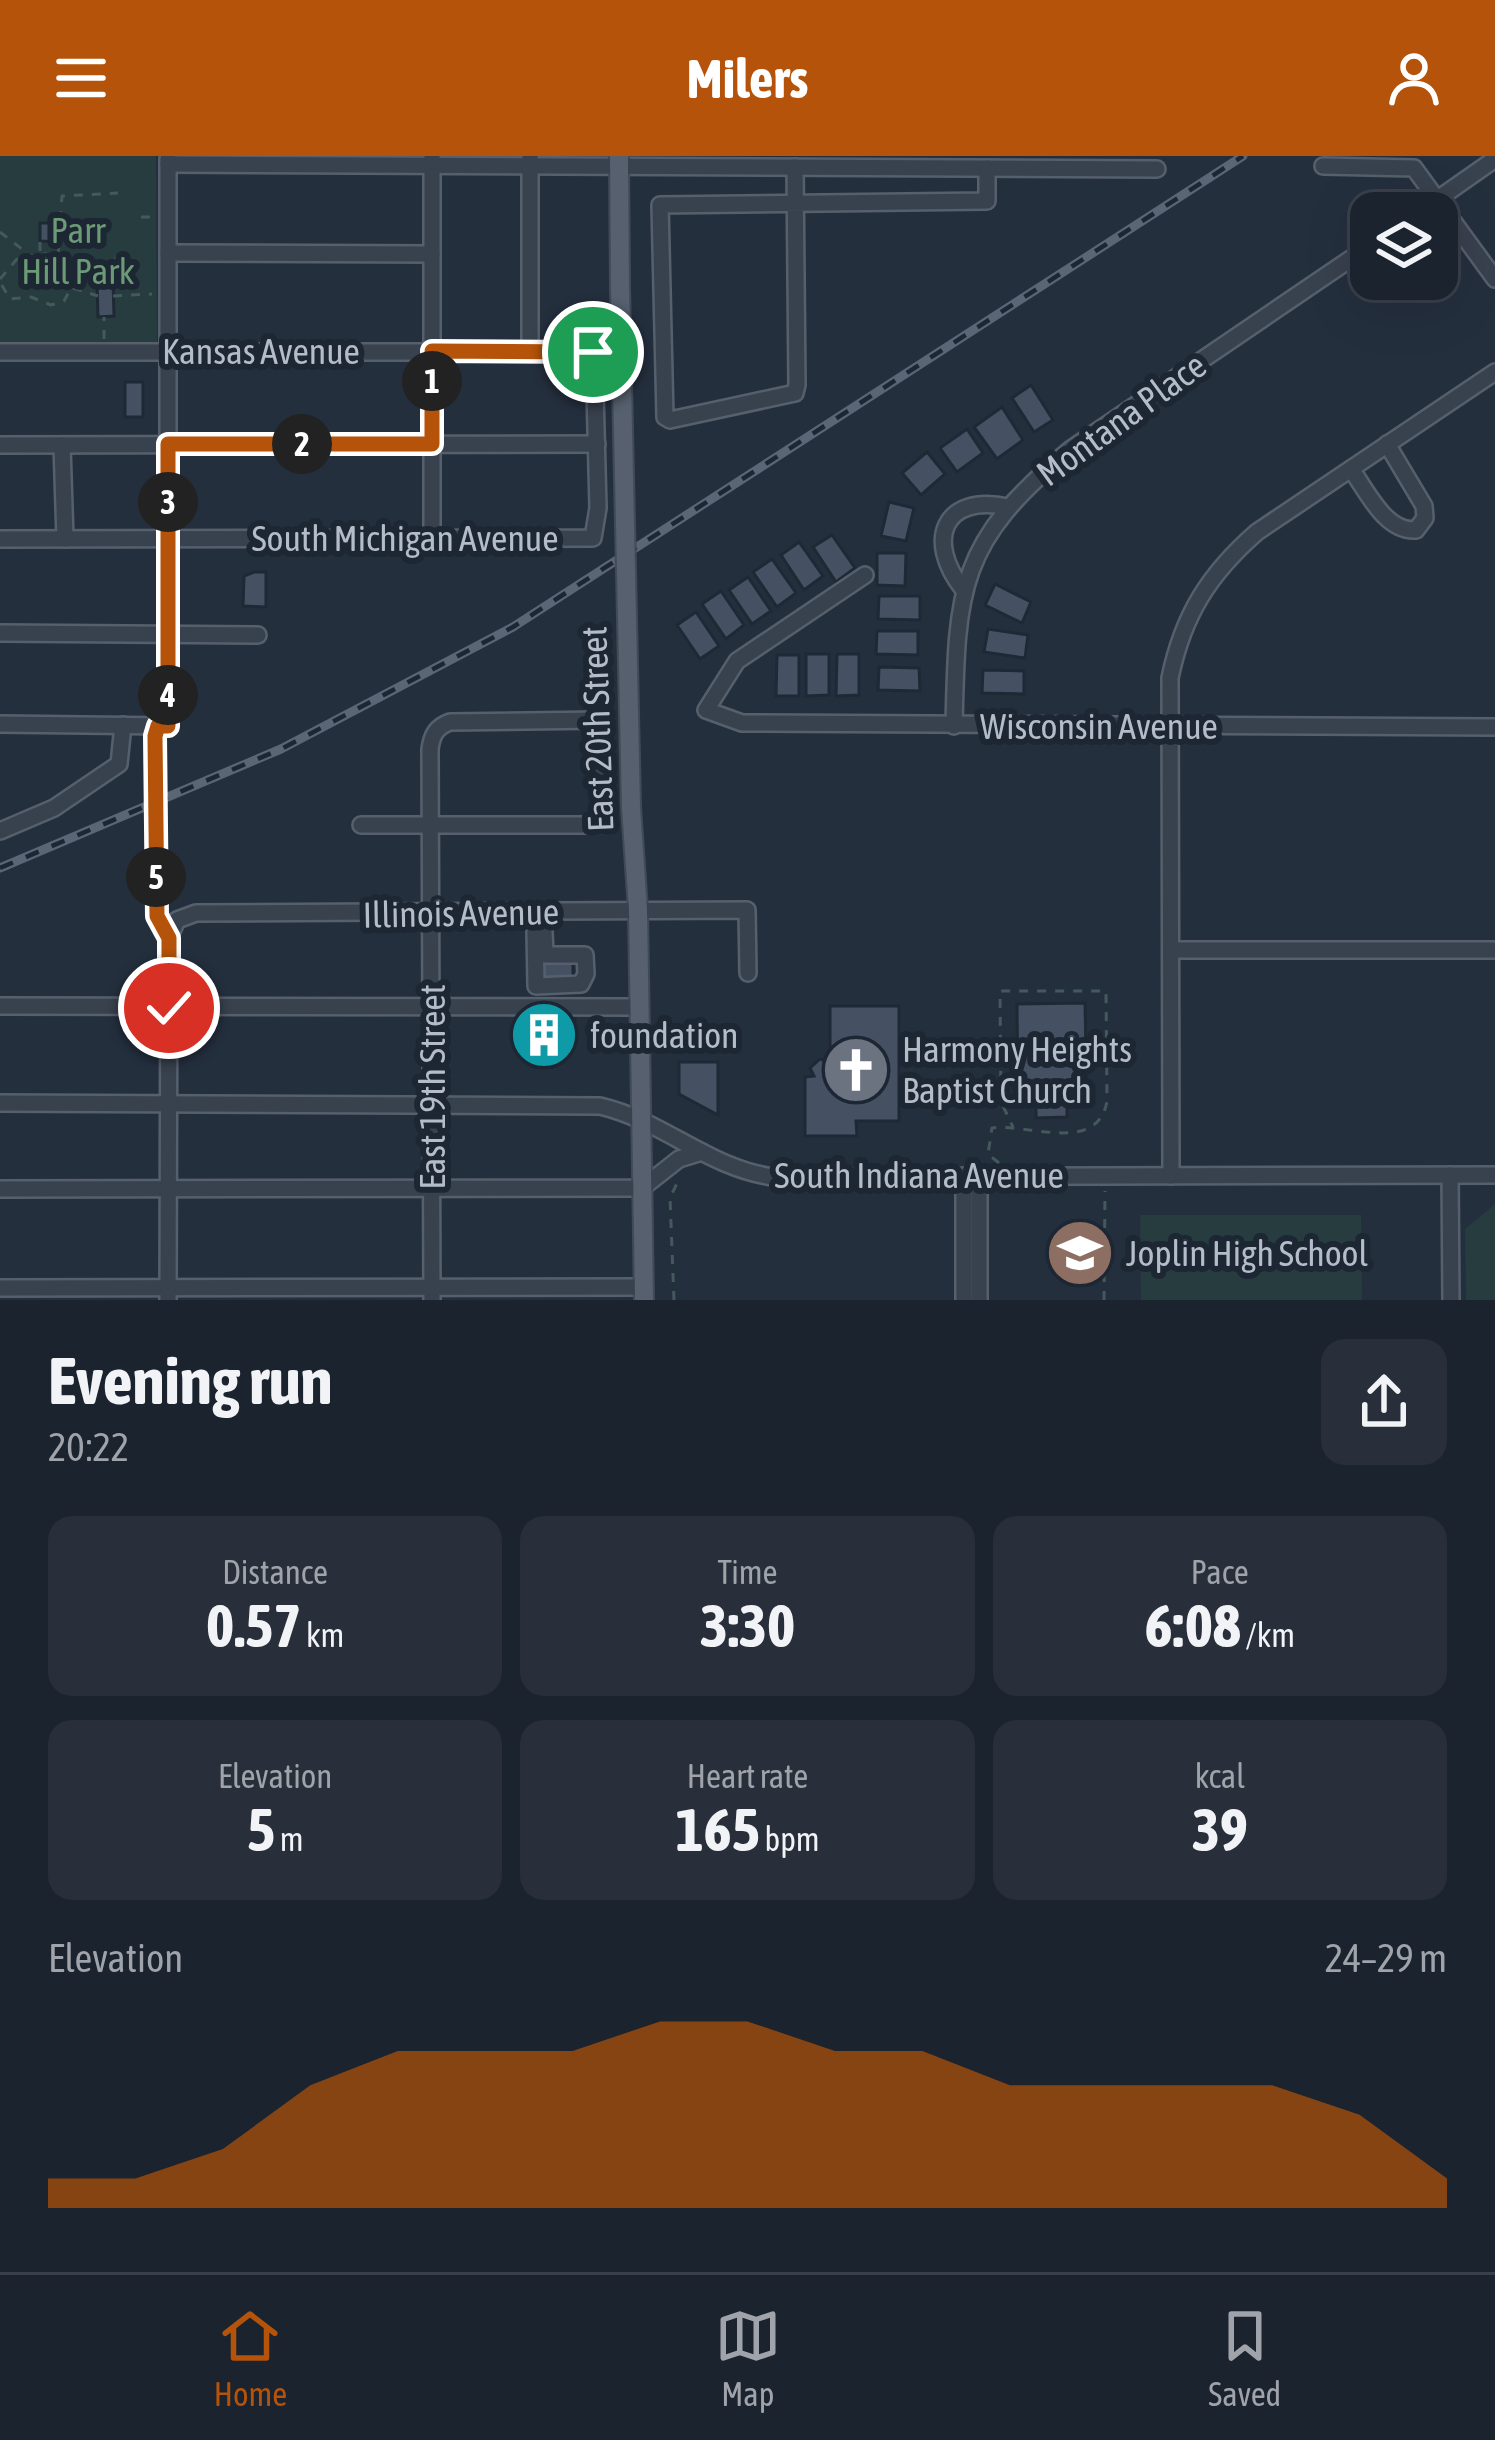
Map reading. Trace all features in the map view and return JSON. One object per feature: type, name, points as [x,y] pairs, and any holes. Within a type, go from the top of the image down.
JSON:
[{"type":"main road","name":"East 20th Street","points":[[619,161],[644,1293]]},
{"type":"street","points":[[1448,192],[1495,159]]},
{"type":"street","points":[[0,724],[163,726],[168,634],[168,160],[1157,169]]},
{"type":"street","points":[[432,160],[432,538]]},
{"type":"street","points":[[530,161],[530,352]]},
{"type":"street","points":[[1323,166],[1414,168],[1434,192]]},
{"type":"street","points":[[795,167],[795,204],[795,393],[670,420],[665,417],[660,205],[795,204],[938,200],[987,201],[988,168]]},
{"type":"street","points":[[938,168],[938,200]]},
{"type":"street","points":[[1458,225],[1495,279]]},
{"type":"street","points":[[168,253],[432,254]]},
{"type":"street","name":"Montana Place","points":[[954,726],[956,620],[963,589],[980,544],[1008,507],[1071,449],[1350,259]]},
{"type":"street","name":"Kansas Avenue","points":[[0,352],[593,352],[597,444]]},
{"type":"street","points":[[1171,1175],[1169,679],[1177,646],[1201,591],[1224,561],[1257,532],[1495,372]]},
{"type":"street","points":[[0,445],[597,444]]},
{"type":"street","name":"South Michigan Avenue","points":[[0,539],[593,538],[597,444]]},
{"type":"street","points":[[1351,469],[1389,521],[1400,530],[1416,530],[1426,512],[1387,444]]},
{"type":"street","points":[[62,445],[65,538]]},
{"type":"street","points":[[963,589],[944,557],[945,529],[961,509],[974,503],[1008,507]]},
{"type":"street","name":"Wisconsin Avenue","points":[[865,574],[737,662],[706,710],[742,723],[1495,728]]},
{"type":"street","points":[[0,633],[258,635]]},
{"type":"street","name":"East 19th Street","points":[[431,825],[602,825],[606,819],[602,720],[450,722],[435,730],[430,749],[432,1294]]},
{"type":"street","points":[[0,831],[53,808],[119,764],[123,725]]},
{"type":"street","points":[[361,825],[431,825]]},
{"type":"street","name":"Illinois Avenue","points":[[169,938],[177,920],[196,913],[746,910],[748,973]]},
{"type":"street","points":[[532,1006],[540,931]]},
{"type":"street","points":[[168,1294],[169,938]]},
{"type":"street","points":[[1171,950],[1495,950]]},
{"type":"street","points":[[536,986],[576,986],[586,974],[585,955],[540,955]]},
{"type":"street","points":[[0,1006],[639,1006]]},
{"type":"street","name":"South Indiana Avenue","points":[[0,1103],[600,1106],[641,1116],[728,1167],[773,1177],[1495,1174]]},
{"type":"street","points":[[0,1189],[642,1188],[679,1159],[702,1152]]},
{"type":"street","points":[[1450,1175],[1451,1300]]},
{"type":"street","points":[[964,1300],[972,1176]]},
{"type":"street","points":[[972,1176],[980,1300]]},
{"type":"street","points":[[0,1288],[168,1294],[644,1293]]},
{"type":"path","points":[[58,260],[60,199],[68,192],[118,193]]},
{"type":"path","points":[[141,217],[153,218]]},
{"type":"path","points":[[59,220],[68,220]]},
{"type":"path","points":[[0,232],[28,255]]},
{"type":"path","points":[[40,253],[40,242],[58,242]]},
{"type":"path","points":[[40,253],[58,260],[68,271],[71,288],[64,302],[51,305],[31,297],[10,298],[0,280],[6,267],[40,253]]},
{"type":"path","points":[[108,280],[118,253]]},
{"type":"path","points":[[71,288],[98,296]]},
{"type":"path","points":[[113,296],[153,294]]},
{"type":"path","points":[[104,317],[104,342]]},
{"type":"path","points":[[163,726],[157,916],[169,938]]},
{"type":"path","points":[[999,1165],[989,1157],[989,1131],[1013,1126],[1028,1132],[1076,1132],[1095,1126],[1102,1118],[1107,1101],[1106,991],[1000,991],[1001,1102],[1013,1126]]},
{"type":"path","points":[[674,1300],[670,1198],[679,1177]]},
{"type":"path","points":[[1104,1300],[1105,1192]]},
{"type":"green space","name":"Parr Hill Park","points":[[0,156],[156,156],[157,345],[0,347]]},
{"type":"green space","points":[[1495,1204],[1495,1300],[1466,1300],[1465,1229]]},
{"type":"green space","points":[[1140,1215],[1361,1215],[1362,1300],[1141,1300]]},
{"type":"building","points":[[40,223],[59,223],[59,242],[40,241]]},
{"type":"building","points":[[113,280],[114,316],[98,317],[97,281]]},
{"type":"building","points":[[125,382],[143,382],[143,417],[125,417]]},
{"type":"building","points":[[1031,385],[1053,420],[1034,432],[1012,398]]},
{"type":"building","points":[[1002,407],[1023,440],[997,459],[974,427]]},
{"type":"building","points":[[967,429],[983,453],[957,472],[940,448]]},
{"type":"building","points":[[927,452],[945,474],[921,495],[902,473]]},
{"type":"building","points":[[889,502],[914,508],[906,541],[881,536]]},
{"type":"building","points":[[832,535],[855,568],[836,582],[813,547]]},
{"type":"building","points":[[799,542],[823,576],[804,590],[781,555]]},
{"type":"building","points":[[877,553],[906,553],[905,586],[877,585]]},
{"type":"building","points":[[772,559],[796,593],[777,607],[753,572]]},
{"type":"building","points":[[266,572],[266,607],[243,606],[244,576]]},
{"type":"building","points":[[748,577],[771,611],[752,624],[729,590]]},
{"type":"building","points":[[995,584],[1031,602],[1022,623],[985,605]]},
{"type":"building","points":[[721,591],[744,625],[726,639],[702,604]]},
{"type":"building","points":[[879,596],[920,596],[920,620],[878,619]]},
{"type":"building","points":[[696,612],[719,646],[700,659],[677,625]]},
{"type":"building","points":[[988,629],[1028,635],[1025,658],[984,652]]},
{"type":"building","points":[[877,631],[918,631],[918,655],[876,654]]},
{"type":"building","points":[[806,654],[829,654],[829,695],[806,696]]},
{"type":"building","points":[[837,654],[859,654],[859,695],[836,696]]},
{"type":"building","points":[[777,655],[799,655],[799,696],[776,696]]},
{"type":"building","points":[[879,667],[919,668],[920,691],[878,690]]},
{"type":"building","points":[[983,670],[1024,671],[1024,694],[982,693]]},
{"type":"building","points":[[539,961],[573,961],[573,982],[539,982]]},
{"type":"building","points":[[1085,1003],[1087,1106],[1067,1106],[1067,1117],[1036,1118],[1036,1104],[1018,1104],[1017,1004]]},
{"type":"building","name":"Harmony Heights Baptist Church","points":[[830,1006],[899,1006],[899,1121],[856,1121],[857,1136],[805,1136],[805,1077],[814,1076],[810,1068],[820,1059],[830,1062]]},
{"type":"building","name":"foundation","points":[[575,1015],[575,1035],[544,1036],[541,1054],[522,1054],[522,1016]]},
{"type":"building","points":[[679,1062],[718,1062],[718,1115],[679,1094]]},
{"type":"railway","points":[[0,868],[281,749],[513,627],[1243,156]]},
{"type":"place","name":"foundation","points":[[544,1035]]},
{"type":"place","name":"Harmony Heights Baptist Church","points":[[856,1070]]},
{"type":"place","name":"Joplin High School","points":[[1080,1253]]},
{"type":"route","points":[[169,1008],[169,938],[157,916],[155,736],[158,726],[168,726],[168,444],[432,444],[432,351],[593,352]]}]
